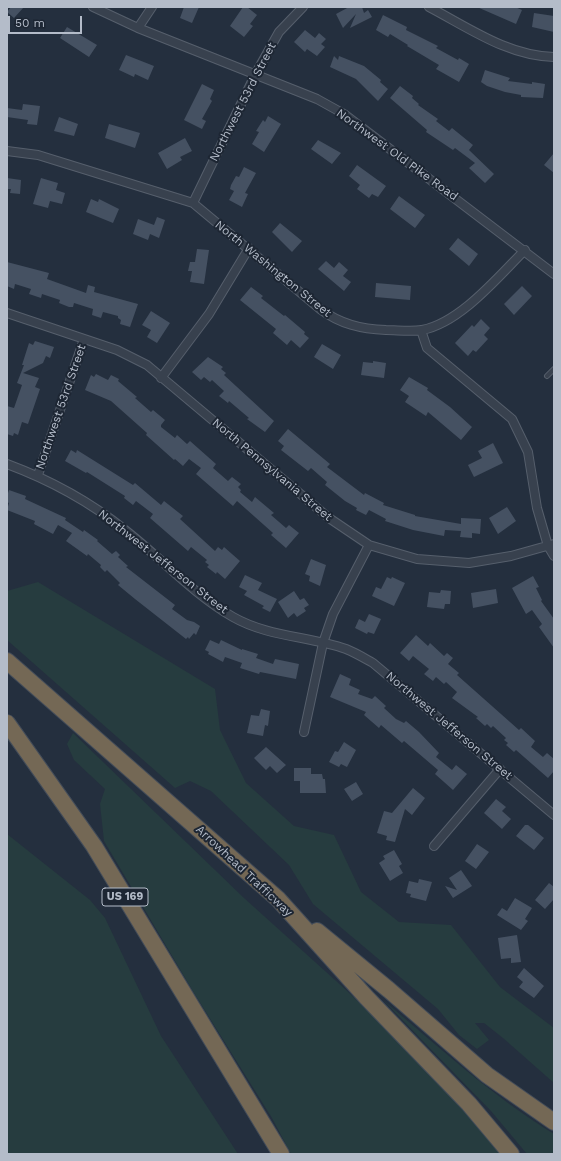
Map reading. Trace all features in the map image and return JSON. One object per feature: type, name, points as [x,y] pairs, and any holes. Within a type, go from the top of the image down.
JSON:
[{"type":"highway","name":"Arrowhead Trafficway","points":[[7,661],[278,899],[366,997],[469,1104],[511,1154]]},
{"type":"highway","name":"US 169","points":[[7,723],[94,846],[281,1154]]},
{"type":"highway","points":[[278,899],[389,990],[487,1075],[554,1122]]},
{"type":"highway","points":[[255,1110],[261,1138],[269,1154]]},
{"type":"street","name":"Northwest Old Pike Road","points":[[93,7],[138,28],[256,73],[317,99],[344,114],[525,250],[554,274]]},
{"type":"street","points":[[138,28],[152,7]]},
{"type":"street","name":"Northwest 53rd Street","points":[[193,203],[256,73],[279,32],[303,7]]},
{"type":"street","points":[[429,7],[497,44],[533,54],[554,57]]},
{"type":"street","name":"North Washington Street","points":[[7,151],[38,155],[193,203],[320,309],[336,320],[348,325],[373,329],[421,330],[442,324],[463,310],[525,250]]},
{"type":"street","points":[[161,378],[209,314],[248,248]]},
{"type":"street","name":"North Pennsylvania Street","points":[[7,313],[129,355],[147,365],[329,518],[369,545],[417,559],[469,564],[511,556],[551,545]]},
{"type":"street","points":[[421,330],[427,348],[512,419],[528,452],[537,508],[554,556]]},
{"type":"street","name":"Northwest 53rd Street","points":[[38,475],[84,339]]},
{"type":"street","name":"Northwest Jefferson Street","points":[[7,464],[38,475],[104,513],[212,603],[234,617],[253,626],[278,634],[345,649],[373,663],[554,815]]},
{"type":"street","points":[[304,732],[323,643],[333,614],[369,545]]},
{"type":"street","points":[[434,846],[500,769]]},
{"type":"lane","points":[[548,376],[554,369]]},
{"type":"green space","points":[[38,582],[215,689],[220,730],[246,783],[294,826],[334,835],[361,892],[399,922],[451,925],[500,987],[554,1028],[554,1083],[484,1023],[475,1023],[489,1040],[477,1049],[459,1035],[438,1009],[313,904],[289,865],[211,791],[190,781],[175,788],[7,640],[7,591]]},
{"type":"green space","points":[[73,733],[244,898],[345,989],[402,1044],[471,1117],[502,1154],[291,1154],[272,1118],[194,993],[104,841],[100,804],[105,789],[74,760],[67,744]]},
{"type":"green space","points":[[7,834],[90,900],[105,918],[161,1036],[238,1154],[7,1154]]},
{"type":"green space","points":[[383,1000],[487,1087],[509,1104],[554,1134],[554,1154],[527,1154],[491,1111]]},
{"type":"building","points":[[11,7],[24,7],[14,18],[7,12]]},
{"type":"building","points":[[184,7],[199,7],[192,23],[180,18]]},
{"type":"building","points":[[243,7],[247,7],[257,15],[250,24],[253,26],[244,37],[230,26]]},
{"type":"building","points":[[349,7],[362,7],[364,13],[368,10],[372,17],[350,28],[356,14],[343,28],[336,14]]},
{"type":"building","points":[[477,7],[515,7],[522,10],[516,24]]},
{"type":"building","points":[[534,13],[554,16],[554,32],[532,27]]},
{"type":"building","points":[[383,15],[407,27],[406,30],[438,46],[436,48],[469,64],[459,82],[436,69],[439,65],[407,46],[408,45],[390,34],[388,37],[376,30]]},
{"type":"building","points":[[67,27],[97,45],[89,57],[60,38]]},
{"type":"building","points":[[305,30],[315,38],[319,33],[326,39],[321,44],[325,47],[317,56],[307,49],[305,52],[294,42]]},
{"type":"building","points":[[126,55],[154,66],[148,80],[135,74],[134,77],[119,70]]},
{"type":"building","points":[[334,56],[338,60],[339,56],[364,66],[381,80],[380,82],[388,89],[378,101],[356,79],[330,67]]},
{"type":"building","points":[[485,70],[510,78],[508,81],[545,84],[543,98],[521,97],[521,95],[487,86],[481,82]]},
{"type":"building","points":[[202,84],[214,90],[210,99],[212,101],[202,119],[206,121],[202,129],[184,120]]},
{"type":"building","points":[[400,86],[413,96],[412,98],[419,104],[418,105],[438,119],[436,121],[449,131],[452,128],[473,145],[469,150],[494,174],[485,183],[469,168],[475,163],[455,148],[453,150],[426,132],[427,130],[390,98]]},
{"type":"building","points":[[23,104],[40,106],[37,125],[27,124],[28,120],[7,117],[7,108],[22,110]]},
{"type":"building","points":[[268,116],[281,124],[264,152],[252,144],[259,132],[256,131],[263,120],[265,122]]},
{"type":"building","points":[[59,117],[78,124],[74,136],[54,131]]},
{"type":"building","points":[[109,124],[140,133],[135,148],[105,138]]},
{"type":"building","points":[[185,138],[192,151],[180,157],[182,160],[167,169],[158,153]]},
{"type":"building","points":[[318,140],[341,153],[332,164],[311,149]]},
{"type":"building","points":[[554,153],[554,173],[544,165]]},
{"type":"building","points":[[357,165],[386,186],[378,197],[372,194],[369,198],[357,189],[360,185],[349,176]]},
{"type":"building","points":[[244,167],[256,173],[245,193],[248,194],[242,207],[229,200],[234,191],[230,189],[231,185],[236,176],[239,177]]},
{"type":"building","points":[[7,178],[21,180],[20,194],[10,193],[11,189],[7,189]]},
{"type":"building","points":[[41,178],[58,183],[56,190],[65,193],[62,204],[50,201],[48,208],[33,204]]},
{"type":"building","points":[[399,196],[425,215],[415,228],[390,209]]},
{"type":"building","points":[[91,199],[98,202],[99,199],[119,209],[113,223],[86,212]]},
{"type":"building","points":[[157,217],[165,220],[159,238],[150,234],[148,240],[133,234],[138,219],[154,225]]},
{"type":"building","points":[[280,223],[302,241],[292,252],[272,232]]},
{"type":"building","points":[[458,238],[478,254],[469,266],[449,249]]},
{"type":"building","points":[[197,249],[209,250],[204,284],[190,282],[192,271],[188,271],[190,262],[195,262]]},
{"type":"building","points":[[326,261],[334,268],[339,262],[348,270],[343,276],[351,282],[344,291],[318,269]]},
{"type":"building","points":[[7,262],[49,273],[47,279],[86,293],[88,285],[95,287],[94,292],[138,304],[130,327],[120,324],[121,320],[118,316],[103,312],[101,318],[92,315],[93,309],[74,303],[73,307],[69,307],[59,303],[60,300],[42,294],[41,298],[29,294],[31,289],[15,284],[14,289],[7,286]]},
{"type":"building","points":[[376,283],[411,286],[410,300],[375,297]]},
{"type":"building","points":[[522,286],[532,296],[514,315],[504,304]]},
{"type":"building","points":[[251,287],[263,296],[261,298],[284,316],[285,315],[305,332],[304,334],[309,338],[300,348],[291,340],[287,345],[273,333],[276,329],[240,300]]},
{"type":"building","points":[[151,311],[170,323],[157,343],[147,337],[151,330],[142,325]]},
{"type":"building","points":[[481,319],[490,328],[484,335],[488,339],[476,352],[473,350],[468,356],[455,343],[472,325],[474,327]]},
{"type":"building","points":[[35,341],[54,347],[50,358],[46,356],[43,363],[23,373],[39,378],[35,387],[40,389],[28,424],[22,422],[18,435],[14,433],[13,436],[7,434],[7,406],[14,408],[22,385],[17,383],[24,365],[22,365],[29,343],[33,345]]},
{"type":"building","points":[[322,344],[341,355],[333,369],[314,357]]},
{"type":"building","points":[[208,357],[223,367],[221,369],[226,373],[224,375],[274,421],[265,432],[247,419],[249,418],[229,401],[228,403],[219,396],[224,391],[212,380],[210,382],[204,377],[201,380],[192,372]]},
{"type":"building","points":[[373,361],[386,363],[384,378],[361,375],[363,362],[373,363]]},
{"type":"building","points":[[96,374],[108,380],[111,375],[119,379],[118,381],[137,397],[135,398],[151,412],[153,410],[165,420],[161,427],[175,438],[177,435],[187,444],[190,441],[216,464],[213,468],[228,481],[232,477],[241,484],[238,487],[241,490],[240,492],[252,502],[255,497],[274,513],[271,515],[286,528],[289,525],[299,533],[286,548],[271,535],[273,533],[237,501],[233,506],[196,474],[201,468],[189,459],[183,466],[175,459],[174,460],[146,435],[147,433],[111,401],[85,390],[91,375],[94,377]]},
{"type":"building","points":[[409,377],[428,388],[427,390],[450,407],[472,427],[461,440],[428,412],[426,416],[405,402],[409,396],[400,390]]},
{"type":"building","points":[[288,429],[330,464],[327,467],[364,495],[365,493],[384,503],[383,505],[415,516],[461,524],[461,518],[481,519],[480,534],[472,533],[472,538],[460,537],[461,531],[445,530],[444,536],[413,530],[385,521],[386,519],[369,510],[366,515],[356,510],[357,508],[345,501],[325,485],[327,482],[311,468],[308,471],[281,450],[284,446],[278,441]]},
{"type":"building","points":[[493,443],[503,463],[474,477],[468,465],[482,458],[478,451]]},
{"type":"building","points":[[71,450],[76,453],[77,450],[133,485],[135,483],[161,505],[164,501],[183,516],[180,519],[215,551],[218,547],[222,550],[224,547],[240,561],[225,579],[217,572],[216,574],[207,567],[209,565],[205,562],[207,560],[191,547],[188,551],[150,518],[153,514],[136,501],[133,505],[124,498],[125,496],[87,472],[86,473],[65,461]]},
{"type":"building","points":[[9,490],[26,496],[25,499],[66,518],[65,520],[83,532],[84,530],[98,540],[97,541],[112,554],[116,551],[120,555],[118,557],[128,566],[126,567],[175,605],[172,609],[187,620],[200,626],[196,635],[194,633],[189,639],[188,637],[186,639],[135,599],[118,585],[120,583],[107,570],[105,572],[100,567],[101,565],[88,554],[87,556],[66,541],[72,533],[58,525],[53,534],[34,524],[35,521],[7,510],[9,503],[7,502],[7,496]]},
{"type":"building","points":[[507,507],[516,521],[498,534],[489,518]]},
{"type":"building","points":[[311,559],[326,565],[320,586],[309,581],[310,576],[305,574]]},
{"type":"building","points":[[245,575],[262,583],[258,590],[277,599],[270,612],[262,608],[264,606],[244,595],[247,591],[239,587]]},
{"type":"building","points":[[533,576],[539,587],[536,588],[542,600],[541,601],[554,619],[554,648],[539,627],[542,624],[532,610],[526,614],[512,588]]},
{"type":"building","points":[[387,577],[391,579],[392,577],[405,583],[394,606],[372,596],[376,587],[381,589]]},
{"type":"building","points":[[496,589],[498,603],[473,608],[471,593]]},
{"type":"building","points":[[441,590],[451,591],[450,604],[445,604],[444,609],[427,607],[429,592],[440,593]]},
{"type":"building","points":[[294,591],[300,600],[304,598],[309,605],[304,608],[306,611],[297,617],[294,613],[288,618],[278,602]]},
{"type":"building","points":[[369,614],[381,619],[374,634],[368,632],[367,634],[355,628],[359,619],[365,622]]},
{"type":"building","points":[[416,635],[428,646],[430,643],[444,656],[447,653],[453,658],[448,664],[459,673],[457,675],[519,730],[521,728],[535,741],[531,747],[543,757],[547,753],[554,759],[554,771],[548,778],[516,750],[514,752],[506,745],[508,743],[504,740],[506,738],[493,726],[491,728],[487,724],[485,726],[476,718],[478,717],[452,698],[457,692],[446,682],[444,684],[436,677],[433,681],[424,674],[429,669],[413,656],[409,661],[400,653]]},
{"type":"building","points":[[210,640],[219,644],[221,640],[242,650],[258,654],[256,658],[273,664],[275,659],[299,664],[296,679],[260,672],[259,674],[240,668],[242,663],[225,657],[223,662],[208,654],[209,652],[205,650]]},
{"type":"building","points":[[340,674],[351,679],[349,685],[360,690],[358,694],[372,699],[375,696],[386,706],[384,708],[396,719],[404,723],[406,721],[419,732],[439,753],[436,757],[452,770],[456,765],[467,774],[453,790],[435,774],[438,770],[404,741],[402,743],[381,725],[379,728],[364,715],[366,712],[330,697]]},
{"type":"building","points":[[261,709],[270,711],[268,726],[265,725],[263,736],[247,733],[251,715],[259,716]]},
{"type":"building","points":[[344,742],[356,750],[347,767],[341,764],[339,767],[329,762],[335,751],[338,752]]},
{"type":"building","points":[[266,747],[286,765],[277,773],[270,766],[266,770],[254,758]]},
{"type":"building","points":[[294,768],[311,768],[311,774],[322,774],[323,779],[325,779],[326,793],[300,793],[300,781],[294,781]]},
{"type":"building","points":[[356,782],[363,794],[352,801],[344,789]]},
{"type":"building","points":[[413,788],[425,798],[412,815],[405,809],[395,842],[386,840],[387,836],[377,833],[384,811],[392,813]]},
{"type":"building","points":[[496,799],[506,807],[502,811],[511,819],[502,829],[484,813]]},
{"type":"building","points":[[525,825],[528,825],[544,838],[534,850],[516,836]]},
{"type":"building","points":[[477,844],[489,852],[476,869],[465,861]]},
{"type":"building","points":[[394,850],[402,864],[399,866],[403,873],[390,881],[379,863],[385,859],[383,856]]},
{"type":"building","points":[[461,870],[472,886],[453,898],[445,886],[457,890],[449,878]]},
{"type":"building","points":[[419,879],[432,882],[426,901],[410,897],[411,894],[406,893],[409,881],[418,883]]},
{"type":"building","points":[[549,883],[554,887],[554,899],[545,909],[535,900]]},
{"type":"building","points":[[515,898],[532,908],[525,919],[528,921],[521,930],[497,915],[502,908],[507,911]]},
{"type":"building","points":[[517,935],[521,962],[511,963],[511,958],[501,959],[498,938]]},
{"type":"building","points":[[524,968],[544,986],[534,998],[519,987],[523,982],[517,977]]}]
